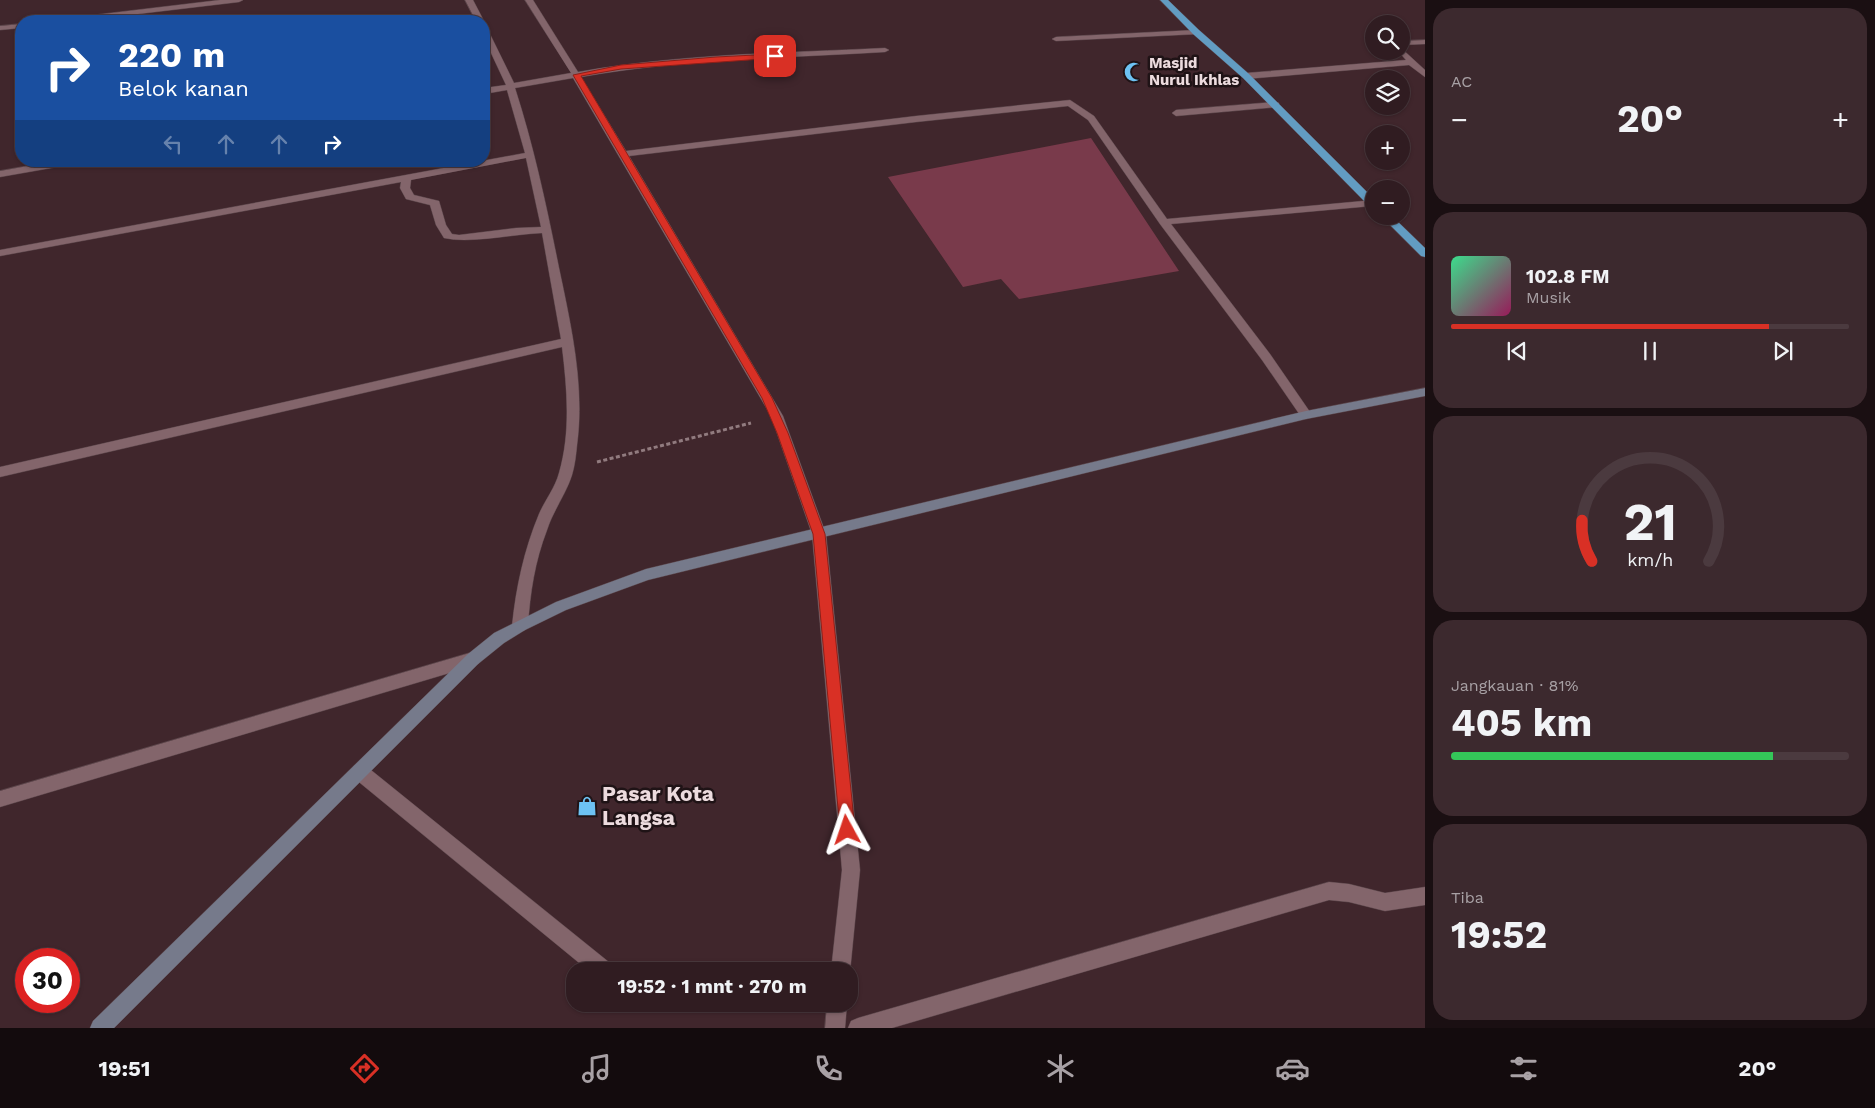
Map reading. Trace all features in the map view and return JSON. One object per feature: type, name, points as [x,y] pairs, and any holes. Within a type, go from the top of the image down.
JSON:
[{"type":"highway","points":[[1164,0],[1276,105],[1365,196]]},
{"type":"highway","points":[[1395,225],[1425,254]]},
{"type":"main road","points":[[100,1028],[474,659],[500,638],[561,606],[646,576],[1306,415],[1425,392]]},
{"type":"street","points":[[112,15],[239,0]]},
{"type":"street","points":[[469,0],[477,15]]},
{"type":"street","points":[[529,0],[576,75],[777,416],[819,534],[851,870],[842,962]]},
{"type":"street","points":[[0,28],[15,27]]},
{"type":"street","points":[[1056,39],[1196,32]]},
{"type":"street","points":[[490,42],[511,86],[529,155],[562,310],[573,390],[572,431],[567,470],[545,515],[530,556],[521,598],[520,626]]},
{"type":"street","points":[[1410,43],[1425,42]]},
{"type":"street","points":[[490,90],[621,67],[716,59],[885,50]]},
{"type":"street","points":[[1410,59],[1425,74]]},
{"type":"street","points":[[1246,76],[1411,62]]},
{"type":"street","points":[[623,154],[1065,103],[1074,106],[1090,118],[1164,222],[1266,357],[1306,415]]},
{"type":"street","points":[[1176,113],[1276,105]]},
{"type":"street","points":[[490,162],[529,155]]},
{"type":"street","points":[[0,174],[40,167]]},
{"type":"street","points":[[0,253],[465,167]]},
{"type":"street","points":[[406,178],[405,188],[410,197],[429,200],[435,204],[441,225],[448,236],[459,238],[516,231],[546,230]]},
{"type":"street","points":[[1164,222],[1365,205]]},
{"type":"street","points":[[0,472],[566,342]]},
{"type":"street","points":[[0,799],[474,659]]},
{"type":"street","points":[[360,772],[592,962]]},
{"type":"street","points":[[858,1028],[1329,891],[1347,891],[1378,901],[1392,902],[1425,896]]},
{"type":"street","points":[[835,1028],[836,1012]]},
{"type":"path","points":[[567,470],[777,416]]},
{"type":"shaded area","points":[[1091,138],[1179,271],[1019,299],[1001,279],[963,287],[888,177]]},
{"type":"place","name":"Masjid Nurul Ikhlas","points":[[1134,72]]},
{"type":"place","name":"Pasar Kota Langsa","points":[[587,806]]},
{"type":"route","points":[[775,56],[621,67],[576,75],[777,416],[819,534],[847,830]]}]
